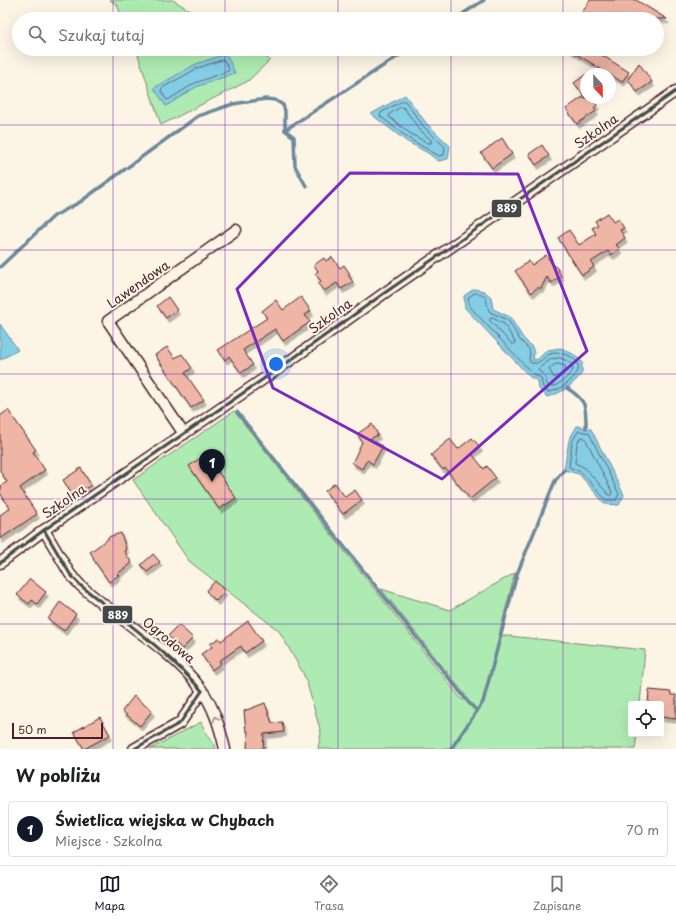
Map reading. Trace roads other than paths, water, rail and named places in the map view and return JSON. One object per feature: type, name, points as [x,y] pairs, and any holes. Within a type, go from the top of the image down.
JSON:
[{"type":"street","name":"Szkolna","points":[[0,563],[44,530],[676,91]]},
{"type":"street","name":"Lawendowa","points":[[184,434],[108,321],[236,230]]},
{"type":"street","name":"Ogrodowa","points":[[44,530],[70,574],[80,585],[172,659],[192,677],[202,690],[214,712],[221,730],[225,749]]},
{"type":"street","points":[[134,749],[180,723],[202,690]]},
{"type":"water","points":[[220,56],[227,56],[235,73],[196,87],[166,106],[154,88],[196,64]]},
{"type":"water","points":[[405,95],[427,124],[450,146],[448,159],[438,161],[428,153],[406,141],[371,114]]},
{"type":"water","points":[[474,289],[484,291],[491,297],[493,309],[510,317],[523,338],[532,347],[534,353],[533,360],[538,359],[547,350],[561,348],[573,354],[582,362],[582,373],[566,388],[547,397],[539,389],[538,381],[530,377],[465,308],[464,296]]},
{"type":"water","points":[[0,324],[18,350],[0,360]]},
{"type":"water","points":[[577,426],[591,429],[624,495],[619,505],[605,504],[579,474],[564,470],[569,440]]},
{"type":"waterway","points":[[466,12],[484,0]]},
{"type":"waterway","points":[[285,130],[398,56]]},
{"type":"waterway","points":[[0,267],[54,216],[80,202],[198,116],[233,104],[266,99],[275,100],[283,105],[285,111],[285,130],[294,137],[295,166],[306,186]]},
{"type":"waterway","points":[[567,388],[574,393],[584,405],[586,414],[586,428]]},
{"type":"waterway","points":[[237,412],[468,702],[477,711]]},
{"type":"waterway","points":[[451,749],[483,702],[517,574],[555,481],[564,470]]},
{"type":"place","name":"Świetlica wiejska w Chybach","points":[[212,482]]}]
